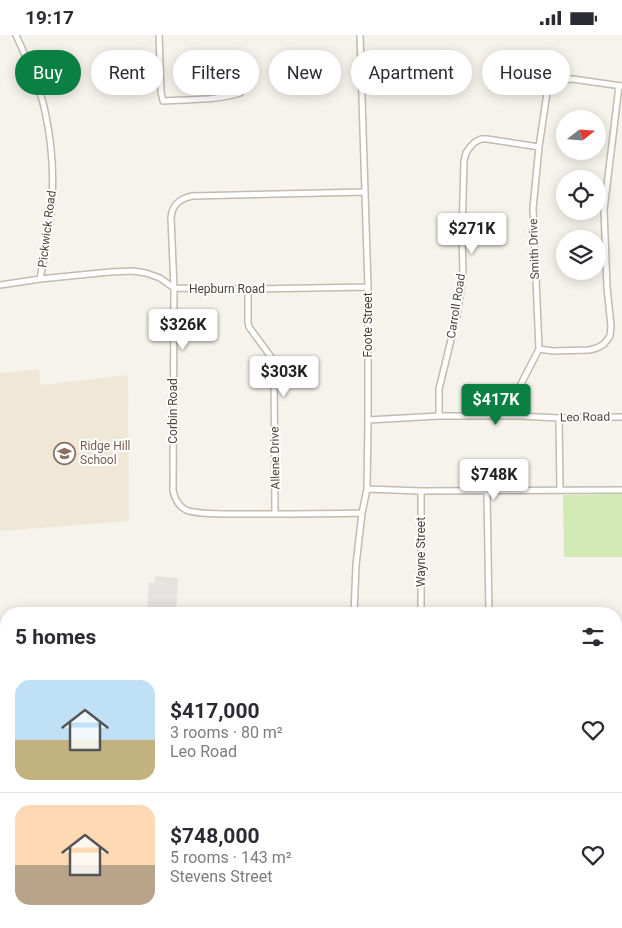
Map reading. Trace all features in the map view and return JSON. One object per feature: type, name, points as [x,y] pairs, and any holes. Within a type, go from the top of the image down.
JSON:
[{"type":"street","name":"Pickwick Road","points":[[16,35],[31,67],[44,109],[51,153],[52,199],[40,279]]},
{"type":"street","points":[[159,35],[163,101],[221,98],[232,95]]},
{"type":"street","name":"Foote Street","points":[[354,607],[356,565],[362,513],[367,489],[368,421],[368,287],[360,35]]},
{"type":"street","name":"Smith Drive","points":[[519,416],[521,384],[539,349],[533,215],[539,147],[547,93],[557,81],[564,79],[621,86]]},
{"type":"street","points":[[539,349],[552,351],[589,350],[604,344],[610,335],[604,210],[621,86]]},
{"type":"street","name":"Carroll Road","points":[[439,416],[438,389],[457,315],[463,275],[462,186],[466,153],[475,142],[481,139],[539,147]]},
{"type":"street","name":"Corbin Road","points":[[362,513],[228,514],[196,512],[186,510],[174,497],[174,288],[171,218],[173,207],[181,200],[192,196],[365,192]]},
{"type":"street","name":"Hepburn Road","points":[[0,285],[40,279],[133,271],[160,278],[174,288],[368,287]]},
{"type":"street","name":"Allene Drive","points":[[248,289],[249,327],[271,357],[274,367],[275,514]]},
{"type":"street","name":"Leo Road","points":[[368,421],[439,416],[622,417]]},
{"type":"street","points":[[559,418],[560,490]]},
{"type":"street","points":[[367,489],[421,491],[622,490]]},
{"type":"street","name":"Wayne Street","points":[[421,491],[421,607]]},
{"type":"street","points":[[487,491],[490,607]]},
{"type":"shaded area","name":"Ridge Hill School","points":[[39,369],[41,385],[128,375],[129,521],[0,531],[0,373]]},
{"type":"shaded area","points":[[155,576],[178,578],[176,607],[147,607],[149,582],[155,583]]},
{"type":"green space","points":[[622,494],[622,557],[564,557],[563,495]]},
{"type":"place","name":"Ridge Hill School","points":[[64,453]]}]
